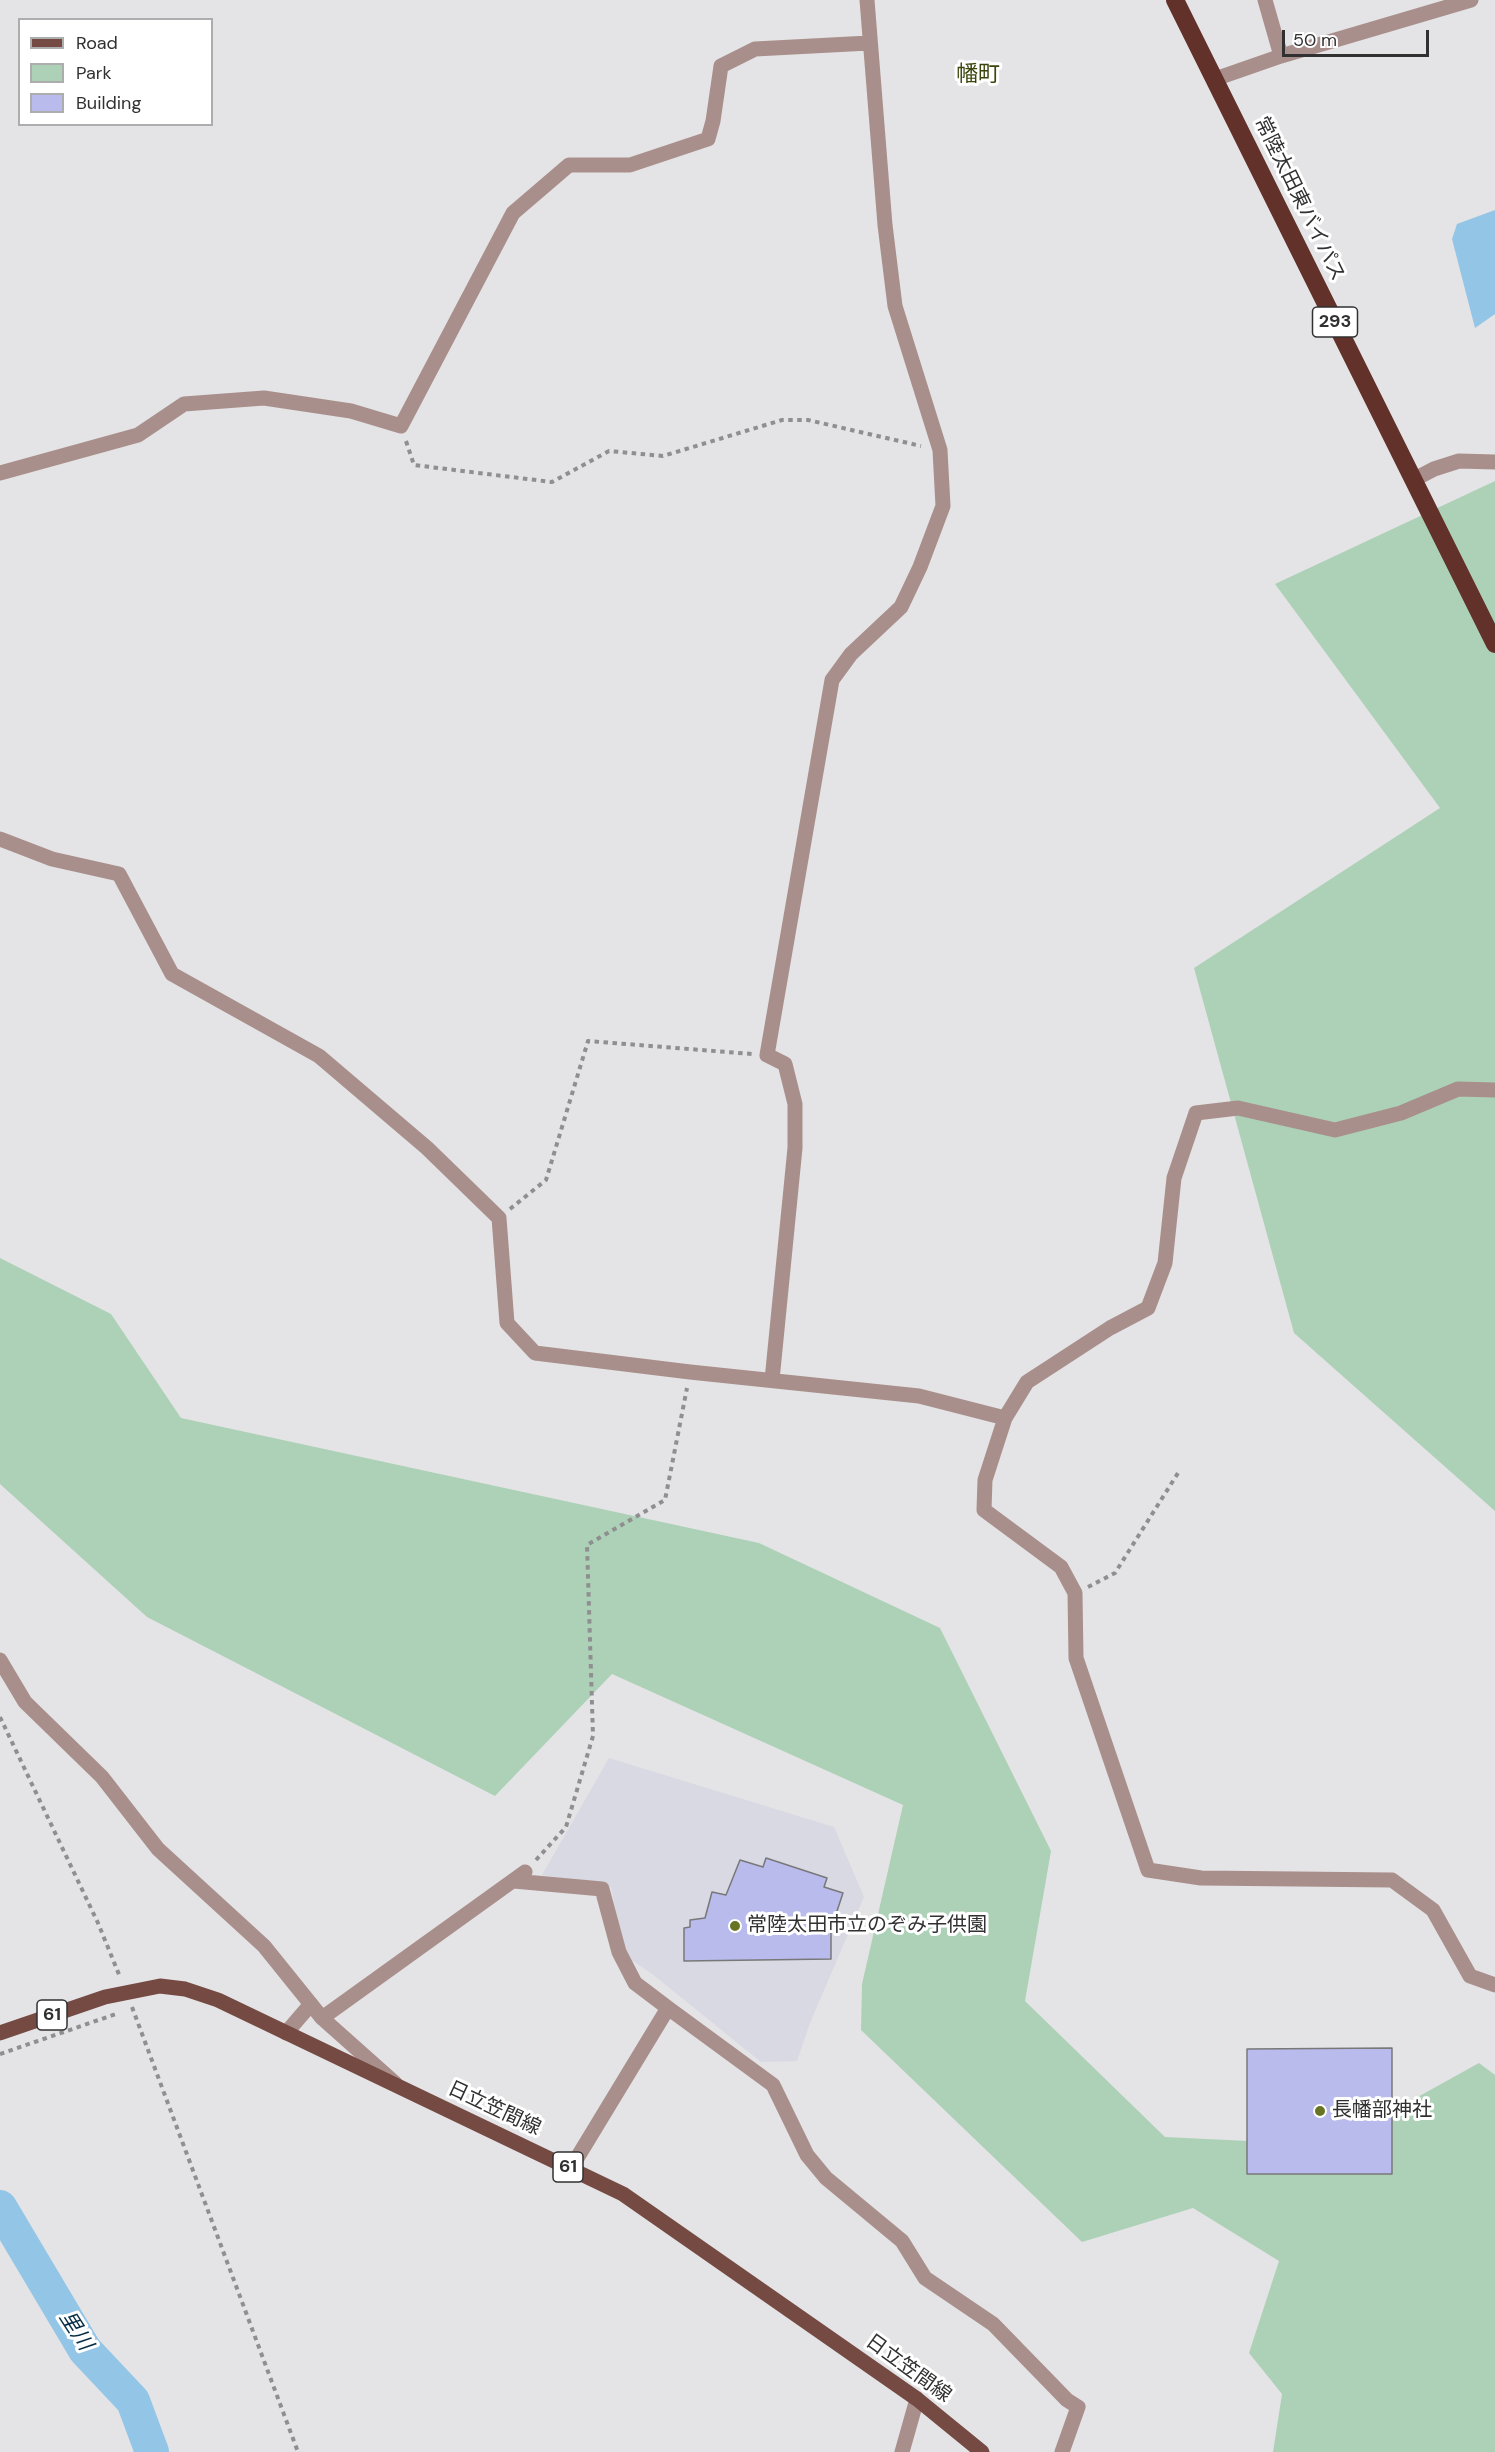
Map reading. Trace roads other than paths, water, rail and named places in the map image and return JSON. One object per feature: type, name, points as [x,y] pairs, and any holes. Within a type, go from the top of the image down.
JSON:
[{"type":"highway","name":"常陸太田東バイパス","points":[[1175,0],[1495,644]]},
{"type":"main road","name":"日立笠間線","points":[[0,2033],[126,1991],[160,1986],[185,1989],[218,2000],[623,2194],[917,2399],[982,2452]]},
{"type":"street","points":[[772,1380],[795,1148],[795,1104],[785,1064],[767,1055],[832,680],[851,654],[901,607],[920,567],[943,506],[940,450],[896,306],[885,225],[867,0]]},
{"type":"street","points":[[1265,0],[1281,56]]},
{"type":"street","points":[[1215,79],[1281,56],[1471,0]]},
{"type":"street","points":[[0,473],[138,435],[184,404],[264,398],[351,411],[400,426],[513,213],[569,165],[630,165],[708,139],[721,66],[755,49],[869,43]]},
{"type":"street","points":[[1413,480],[1459,460],[1495,462]]},
{"type":"street","points":[[0,838],[52,859],[119,874],[172,974],[319,1056],[427,1148],[499,1218],[507,1323],[535,1353],[919,1396],[1005,1418]]},
{"type":"street","points":[[1495,1090],[1458,1089],[1401,1113],[1335,1130],[1238,1108],[1196,1113],[1174,1178],[1166,1263],[1148,1308],[1110,1328],[1027,1382],[1005,1418],[985,1480],[984,1510],[1061,1567],[1076,1593],[1076,1658],[1148,1870],[1201,1878],[1392,1880],[1433,1910],[1470,1976],[1495,1985]]},
{"type":"street","points":[[0,1660],[24,1702],[102,1777],[158,1849],[264,1946],[322,2018],[404,2090]]},
{"type":"street","points":[[322,2018],[520,1877],[602,1889],[619,1952],[635,1983],[773,2085],[807,2155],[826,2178],[902,2241],[925,2278],[993,2324],[1067,2400],[1078,2407],[1062,2452]]},
{"type":"street","points":[[286,2033],[311,2004]]},
{"type":"street","points":[[571,2168],[668,2008]]},
{"type":"street","points":[[902,2452],[917,2399]]},
{"type":"water","points":[[1495,210],[1495,314],[1475,328],[1452,239],[1457,224]]},
{"type":"waterway","name":"里川","points":[[0,2207],[85,2350],[133,2401],[152,2452]]},
{"type":"place","name":"常陸太田市立のぞみ子供園","points":[[735,1926]]},
{"type":"place","name":"長幡部神社","points":[[1320,2111]]},
{"type":"district","name":"幡町","points":[[978,75]]}]
